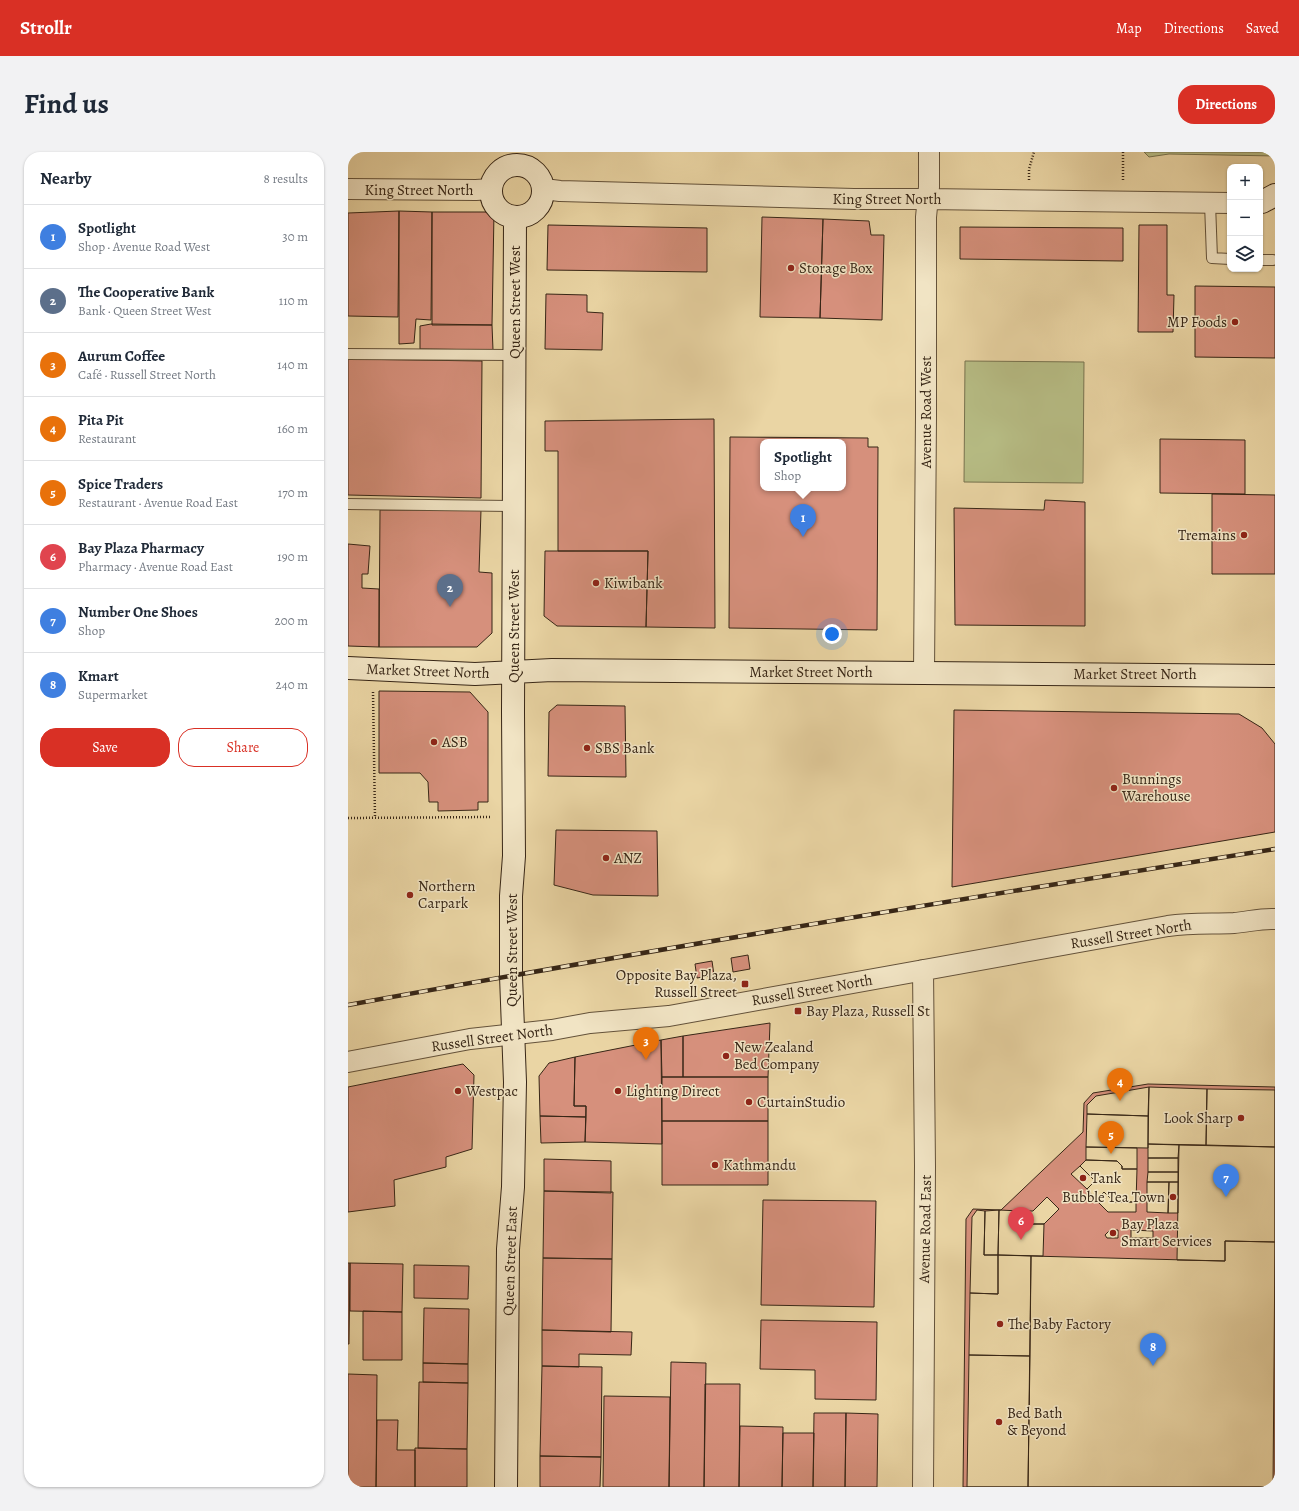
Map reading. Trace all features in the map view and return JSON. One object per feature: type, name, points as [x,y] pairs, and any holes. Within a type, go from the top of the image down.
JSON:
[{"type":"street","name":"Avenue Road West","points":[[924,673],[926,217],[929,187],[929,152]]},
{"type":"street","points":[[516,158],[524,165],[531,168],[540,178],[544,189],[541,204],[536,210],[530,215],[515,218],[508,216],[497,208],[491,196],[491,189],[495,177],[499,172],[509,166],[516,158]]},
{"type":"street","name":"King Street North","points":[[348,190],[491,189]]},
{"type":"street","name":"King Street North","points":[[544,189],[560,191],[854,199],[1227,203]]},
{"type":"street","name":"Queen Street West","points":[[512,1034],[511,896],[514,856],[513,672],[515,218]]},
{"type":"street","name":"Market Street North","points":[[348,668],[475,674],[559,670],[1275,676]]},
{"type":"street","name":"Russell Street North","points":[[348,1062],[470,1039],[552,1030],[590,1023],[669,1016],[1168,926],[1193,923],[1236,923],[1266,918],[1275,919]]},
{"type":"street","name":"Avenue Road East","points":[[923,970],[925,1166],[923,1487]]},
{"type":"street","name":"Queen Street East","points":[[506,1487],[508,1249],[512,1187],[514,1089],[512,1034]]},
{"type":"lane","points":[[1210,203],[1212,258],[1227,259]]},
{"type":"lane","points":[[1263,260],[1273,260]]},
{"type":"lane","points":[[348,354],[515,355]]},
{"type":"lane","points":[[348,504],[514,506]]},
{"type":"path","points":[[1029,201],[1029,169],[1034,152]]},
{"type":"path","points":[[1122,152],[1124,201]]},
{"type":"path","points":[[373,669],[376,818]]},
{"type":"path","points":[[348,818],[514,816]]},
{"type":"green space","points":[[1144,152],[1275,152],[1275,156],[1169,154],[1149,157]]},
{"type":"green space","points":[[965,361],[1084,362],[1083,483],[964,482]]},
{"type":"building","points":[[399,211],[398,317],[348,316],[348,213]]},
{"type":"building","points":[[399,211],[432,212],[431,320],[416,319],[414,343],[399,344]]},
{"type":"building","points":[[432,212],[494,212],[492,325],[432,325]]},
{"type":"building","name":"Storage Box","points":[[762,217],[823,219],[820,318],[760,317]]},
{"type":"building","points":[[823,219],[869,221],[871,235],[884,235],[882,320],[820,318]]},
{"type":"building","points":[[548,225],[707,228],[707,272],[547,270]]},
{"type":"building","points":[[1139,225],[1167,225],[1167,295],[1174,295],[1173,332],[1138,332]]},
{"type":"building","points":[[960,227],[1123,228],[1123,261],[960,259]]},
{"type":"building","name":"MP Foods","points":[[1195,286],[1275,287],[1275,358],[1195,357]]},
{"type":"building","points":[[546,294],[587,295],[587,312],[603,313],[602,350],[545,349]]},
{"type":"building","points":[[431,324],[492,325],[493,350],[420,349],[420,326]]},
{"type":"building","points":[[348,359],[482,361],[481,498],[348,495]]},
{"type":"building","points":[[714,419],[715,628],[646,627],[648,551],[558,551],[558,451],[545,451],[545,421]]},
{"type":"building","points":[[730,437],[868,438],[868,447],[878,447],[877,630],[729,628]]},
{"type":"building","points":[[1160,439],[1245,440],[1245,494],[1160,493]]},
{"type":"building","name":"Tremains","points":[[1212,494],[1275,495],[1275,574],[1212,574]]},
{"type":"building","points":[[1045,500],[1085,502],[1085,626],[955,625],[954,508],[1044,510]]},
{"type":"building","points":[[380,510],[481,510],[479,572],[492,573],[492,633],[477,647],[379,647]]},
{"type":"building","points":[[348,544],[370,546],[368,574],[362,574],[362,588],[379,589],[379,647],[348,646]]},
{"type":"building","name":"Kiwibank","points":[[545,551],[648,551],[646,627],[557,626],[544,616]]},
{"type":"building","name":"ASB","points":[[379,691],[470,692],[488,712],[488,802],[478,802],[478,810],[438,811],[438,802],[429,802],[428,782],[420,773],[379,773]]},
{"type":"building","name":"SBS Bank","points":[[557,705],[625,706],[626,777],[548,776],[549,712]]},
{"type":"building","name":"Bunnings Warehouse","points":[[954,710],[1239,714],[1262,728],[1275,744],[1275,832],[952,887]]},
{"type":"building","name":"ANZ","points":[[556,830],[657,831],[658,896],[593,895],[554,885]]},
{"type":"building","points":[[748,955],[750,969],[733,972],[731,958]]},
{"type":"building","points":[[712,961],[714,975],[697,978],[695,964]]},
{"type":"building","name":"New Zealand Bed Company","points":[[770,1023],[768,1077],[683,1077],[683,1036]]},
{"type":"building","points":[[683,1036],[683,1077],[662,1077],[661,1040]]},
{"type":"building","name":"Lighting Direct","points":[[661,1040],[662,1144],[585,1142],[586,1106],[574,1106],[575,1057]]},
{"type":"building","points":[[575,1057],[574,1106],[586,1106],[586,1117],[540,1116],[539,1076],[549,1063]]},
{"type":"building","points":[[463,1064],[474,1075],[472,1149],[446,1157],[446,1167],[394,1180],[395,1206],[348,1212],[348,1087]]},
{"type":"building","points":[[662,1077],[768,1077],[768,1121],[662,1121]]},
{"type":"building","points":[[1148,1084],[1275,1087],[1275,1487],[963,1487],[966,1219],[973,1209],[1001,1210],[1083,1132],[1084,1103],[1093,1093]]},
{"type":"building","points":[[1149,1087],[1148,1116],[1087,1114],[1087,1105],[1096,1096]]},
{"type":"building","points":[[1149,1087],[1207,1089],[1206,1145],[1148,1144]]},
{"type":"building","name":"Look Sharp","points":[[1207,1089],[1275,1090],[1275,1147],[1206,1145]]},
{"type":"building","points":[[1087,1114],[1148,1116],[1148,1148],[1086,1147]]},
{"type":"building","points":[[540,1116],[586,1117],[585,1142],[541,1143]]},
{"type":"building","name":"Kathmandu","points":[[662,1121],[768,1121],[768,1185],[662,1185]]},
{"type":"building","points":[[1148,1144],[1179,1145],[1178,1158],[1148,1158]]},
{"type":"building","points":[[1179,1145],[1275,1147],[1275,1242],[1225,1241],[1225,1261],[1177,1260]]},
{"type":"building","points":[[1086,1147],[1137,1148],[1137,1169],[1122,1169],[1122,1166],[1117,1161],[1086,1160]]},
{"type":"building","points":[[1148,1158],[1178,1158],[1178,1172],[1148,1172]]},
{"type":"building","points":[[544,1159],[611,1161],[611,1193],[544,1191]]},
{"type":"building","points":[[1086,1160],[1117,1161],[1122,1166],[1122,1169],[1137,1169],[1136,1202],[1114,1202],[1104,1192],[1096,1200],[1087,1189],[1095,1181],[1080,1166]]},
{"type":"building","name":"Tank","points":[[1080,1166],[1095,1181],[1087,1189],[1071,1174]]},
{"type":"building","points":[[1148,1172],[1178,1172],[1178,1182],[1147,1182]]},
{"type":"building","points":[[1147,1182],[1169,1182],[1168,1213],[1147,1212]]},
{"type":"building","name":"Bubble Tea Town","points":[[1169,1182],[1178,1182],[1178,1213],[1168,1213]]},
{"type":"building","points":[[544,1191],[613,1192],[612,1259],[543,1258]]},
{"type":"building","points":[[1104,1192],[1114,1202],[1136,1202],[1136,1212],[1108,1212],[1096,1200]]},
{"type":"building","points":[[1047,1197],[1059,1209],[1044,1224],[1020,1224],[1020,1211],[1033,1211]]},
{"type":"building","points":[[763,1200],[876,1201],[874,1307],[761,1305]]},
{"type":"building","points":[[977,1210],[985,1211],[984,1255],[998,1255],[998,1294],[970,1293],[972,1217]]},
{"type":"building","points":[[999,1210],[998,1255],[984,1255],[985,1211]]},
{"type":"building","points":[[999,1210],[1020,1211],[1020,1224],[1044,1224],[1043,1256],[998,1255]]},
{"type":"building","name":"Bay Plaza Smart Services","points":[[1110,1230],[1118,1230],[1118,1238],[1107,1238],[1105,1235]]},
{"type":"building","points":[[1131,1230],[1153,1231],[1153,1238],[1131,1238]]},
{"type":"building","points":[[1225,1241],[1275,1242],[1273,1487],[1028,1487],[1031,1256],[1225,1261]]},
{"type":"building","name":"The Baby Factory","points":[[998,1255],[1031,1256],[1030,1356],[969,1355],[970,1293],[998,1294]]},
{"type":"building","points":[[543,1258],[612,1259],[611,1332],[542,1330]]},
{"type":"building","points":[[348,1263],[350,1263],[349,1344],[348,1344]]},
{"type":"building","points":[[350,1263],[403,1264],[402,1312],[350,1311]]},
{"type":"building","points":[[414,1265],[469,1266],[468,1299],[414,1298]]},
{"type":"building","points":[[424,1308],[469,1309],[468,1364],[423,1363]]},
{"type":"building","points":[[363,1311],[402,1312],[402,1360],[363,1360]]},
{"type":"building","points":[[761,1320],[877,1322],[876,1400],[815,1399],[815,1370],[760,1369]]},
{"type":"building","points":[[542,1330],[632,1332],[631,1355],[579,1354],[579,1367],[542,1366]]},
{"type":"building","name":"Bed Bath & Beyond","points":[[969,1355],[1030,1356],[1028,1487],[967,1487]]},
{"type":"building","points":[[671,1362],[706,1363],[704,1487],[669,1487]]},
{"type":"building","points":[[423,1363],[468,1364],[468,1383],[423,1382]]},
{"type":"building","points":[[542,1366],[602,1367],[601,1457],[540,1456]]},
{"type":"building","points":[[348,1374],[377,1375],[376,1487],[348,1487]]},
{"type":"building","points":[[419,1382],[468,1383],[467,1449],[418,1448]]},
{"type":"building","points":[[705,1384],[740,1384],[739,1487],[704,1487]]},
{"type":"building","points":[[604,1396],[670,1397],[669,1487],[603,1487]]},
{"type":"building","points":[[814,1413],[846,1413],[845,1487],[813,1487]]},
{"type":"building","points":[[846,1413],[878,1414],[877,1487],[845,1487]]},
{"type":"building","points":[[377,1420],[398,1420],[397,1450],[415,1450],[415,1487],[376,1487]]},
{"type":"building","points":[[740,1426],[783,1427],[782,1487],[739,1487]]},
{"type":"building","points":[[783,1433],[814,1433],[813,1487],[782,1487]]},
{"type":"building","points":[[415,1448],[467,1449],[467,1487],[415,1487]]},
{"type":"building","points":[[540,1456],[601,1457],[600,1487],[540,1487]]},
{"type":"railway","points":[[348,1005],[811,924],[1275,849]]},
{"type":"place","name":"Storage Box","points":[[791,268]]},
{"type":"place","name":"MP Foods","points":[[1235,322]]},
{"type":"place","name":"Tremains","points":[[1244,535]]},
{"type":"place","name":"Spotlight","points":[[803,537]]},
{"type":"place","name":"Kiwibank","points":[[596,583]]},
{"type":"place","name":"The Cooperative Bank","points":[[450,607]]},
{"type":"place","name":"ASB","points":[[434,742]]},
{"type":"place","name":"SBS Bank","points":[[587,748]]},
{"type":"place","name":"Bunnings Warehouse","points":[[1114,788]]},
{"type":"place","name":"ANZ","points":[[606,858]]},
{"type":"place","name":"Northern Carpark","points":[[410,895]]},
{"type":"place","name":"Opposite Bay Plaza, Russell Street","points":[[745,984]]},
{"type":"place","name":"Bay Plaza, Russell St","points":[[798,1011]]},
{"type":"place","name":"New Zealand Bed Company","points":[[726,1056]]},
{"type":"place","name":"Aurum Coffee","points":[[646,1060]]},
{"type":"place","name":"Westpac","points":[[458,1091]]},
{"type":"place","name":"Lighting Direct","points":[[618,1091]]},
{"type":"place","name":"Pita Pit","points":[[1120,1101]]},
{"type":"place","name":"CurtainStudio","points":[[749,1102]]},
{"type":"place","name":"Look Sharp","points":[[1241,1118]]},
{"type":"place","name":"Spice Traders","points":[[1111,1154]]},
{"type":"place","name":"Kathmandu","points":[[715,1165]]},
{"type":"place","name":"Tank","points":[[1083,1178]]},
{"type":"place","name":"Bubble Tea Town","points":[[1173,1197]]},
{"type":"place","name":"Number One Shoes","points":[[1226,1197]]},
{"type":"place","name":"Bay Plaza Smart Services","points":[[1113,1233]]},
{"type":"place","name":"Bay Plaza Pharmacy","points":[[1021,1240]]},
{"type":"place","name":"The Baby Factory","points":[[1000,1324]]},
{"type":"place","name":"Kmart","points":[[1153,1366]]},
{"type":"place","name":"Bed Bath & Beyond","points":[[999,1422]]}]
